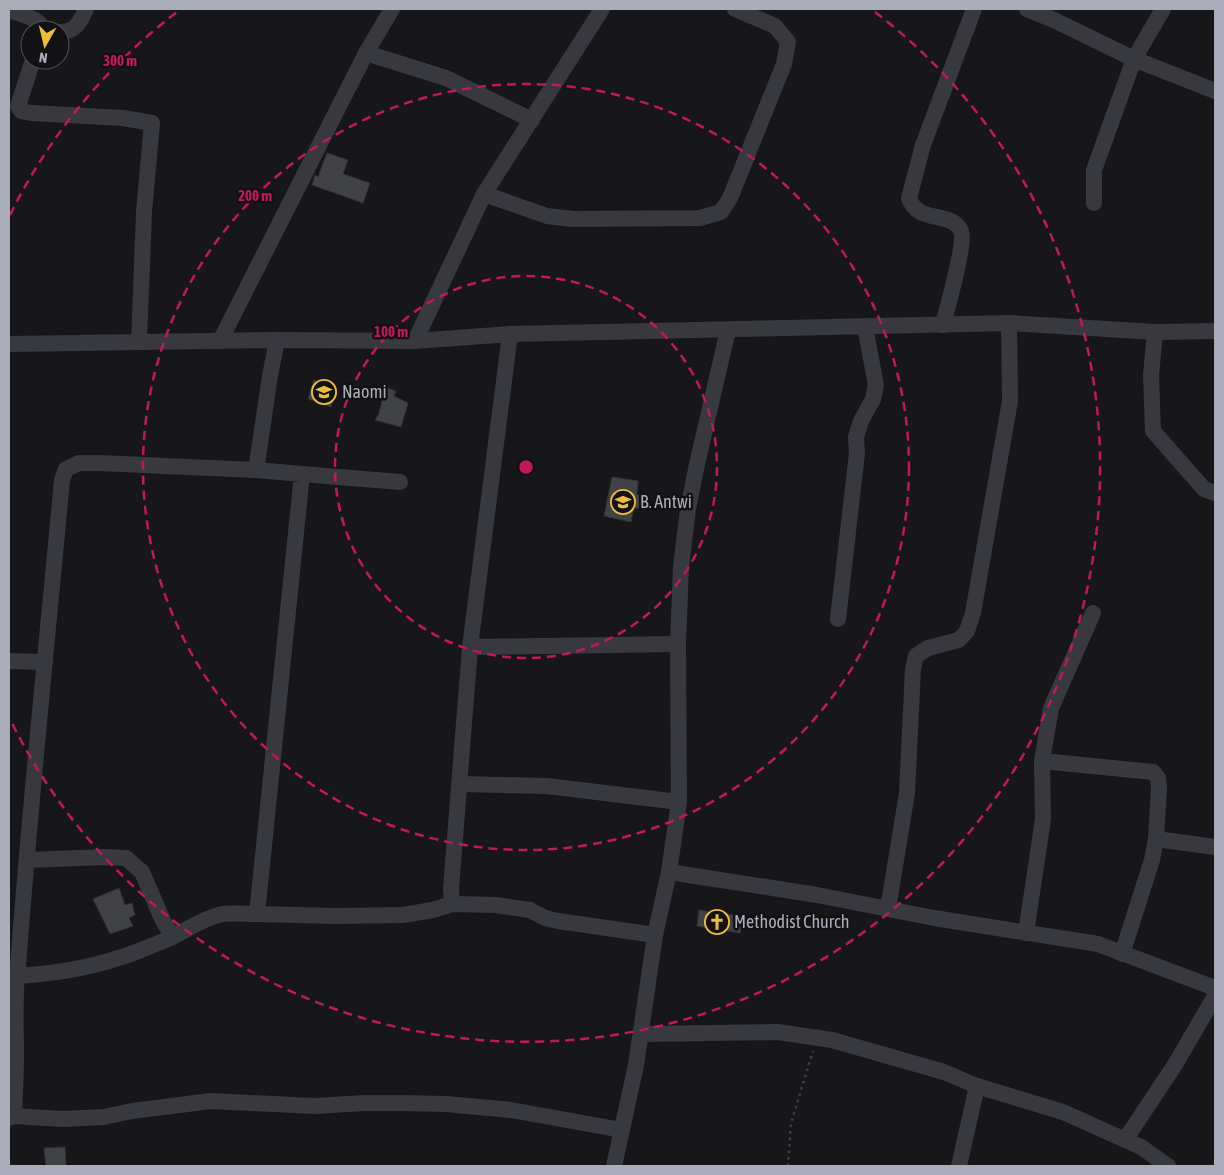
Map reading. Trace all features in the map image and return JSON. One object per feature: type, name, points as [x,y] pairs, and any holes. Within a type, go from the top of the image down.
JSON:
[{"type":"street","points":[[70,31],[77,26],[86,9]]},
{"type":"street","points":[[220,341],[366,53],[392,9]]},
{"type":"street","points":[[415,341],[484,194],[602,9]]},
{"type":"street","points":[[484,194],[547,216],[573,219],[700,218],[722,212],[730,198],[784,64],[788,42],[775,26],[736,9]]},
{"type":"street","points":[[943,325],[960,257],[962,232],[956,223],[920,213],[912,206],[909,198],[923,145],[974,9]]},
{"type":"street","points":[[1028,9],[1134,59],[1215,91]]},
{"type":"street","points":[[1094,203],[1094,170],[1134,59],[1163,9]]},
{"type":"street","points":[[9,10],[33,20]]},
{"type":"street","points":[[366,53],[446,78],[532,120]]},
{"type":"street","points":[[29,70],[18,106],[22,111],[123,118],[152,123],[144,212],[139,342]]},
{"type":"street","points":[[888,909],[907,793],[913,669],[916,656],[928,648],[959,640],[968,631],[973,613],[1010,401],[1009,323]]},
{"type":"street","points":[[9,344],[277,340],[415,341],[510,334],[1009,323],[1155,332],[1215,331]]},
{"type":"street","points":[[838,619],[857,453],[856,437],[861,421],[873,399],[876,385],[864,327]]},
{"type":"street","points":[[614,1166],[641,1034],[654,935],[669,872],[679,802],[678,644],[681,567],[688,509],[696,464],[728,330]]},
{"type":"street","points":[[1155,332],[1150,375],[1153,431],[1204,489],[1215,493]]},
{"type":"street","points":[[452,904],[470,647],[510,334]]},
{"type":"street","points":[[256,470],[277,340]]},
{"type":"street","points":[[400,482],[256,470],[99,463],[79,463],[66,470],[62,480],[27,860],[12,975],[16,1054],[11,1117],[62,1119],[104,1117],[149,1108],[210,1101],[313,1106],[403,1102],[511,1110],[622,1130]]},
{"type":"street","points":[[257,914],[302,474]]},
{"type":"street","points":[[1026,933],[1043,819],[1042,761],[1051,708],[1093,613]]},
{"type":"street","points":[[470,647],[678,644]]},
{"type":"street","points":[[9,662],[45,662]]},
{"type":"street","points":[[1042,761],[1153,772],[1158,778],[1160,788],[1156,839],[1152,860],[1122,954]]},
{"type":"street","points":[[460,784],[547,786],[679,802]]},
{"type":"street","points":[[1156,839],[1215,847]]},
{"type":"street","points":[[27,860],[126,858],[142,872],[163,921],[173,937]]},
{"type":"street","points":[[669,872],[817,895],[888,909],[1098,944],[1215,988]]},
{"type":"street","points":[[12,975],[71,971],[101,964],[173,937],[198,922],[223,914],[334,916],[403,914],[433,910],[452,904],[495,904],[530,910],[545,918],[558,921],[654,935]]},
{"type":"street","points":[[1125,1140],[1176,1063],[1215,996]]},
{"type":"street","points":[[641,1034],[778,1032],[817,1038],[877,1052],[944,1072],[977,1086],[1063,1112],[1141,1147],[1168,1166]]},
{"type":"street","points":[[959,1166],[977,1086]]},
{"type":"path","points":[[788,1166],[791,1122],[817,1038]]},
{"type":"building","points":[[327,153],[348,160],[343,174],[370,183],[363,203],[312,185],[315,175],[318,177]]},
{"type":"building","points":[[314,380],[336,388],[331,407],[308,399]]},
{"type":"building","points":[[385,387],[396,391],[394,396],[408,403],[401,427],[375,420],[379,414]]},
{"type":"building","points":[[612,477],[638,481],[637,495],[645,495],[643,508],[634,508],[631,522],[604,516]]},
{"type":"building","points":[[119,888],[125,905],[132,903],[135,915],[129,918],[133,926],[110,934],[93,899]]},
{"type":"building","points":[[699,910],[733,915],[733,921],[742,922],[740,933],[697,926]]},
{"type":"building","points":[[65,1147],[66,1166],[46,1166],[44,1148]]},
{"type":"place","name":"Naomi","points":[[324,392]]},
{"type":"place","name":"B. Antwi","points":[[623,502]]},
{"type":"place","name":"Methodist Church","points":[[717,922]]}]
